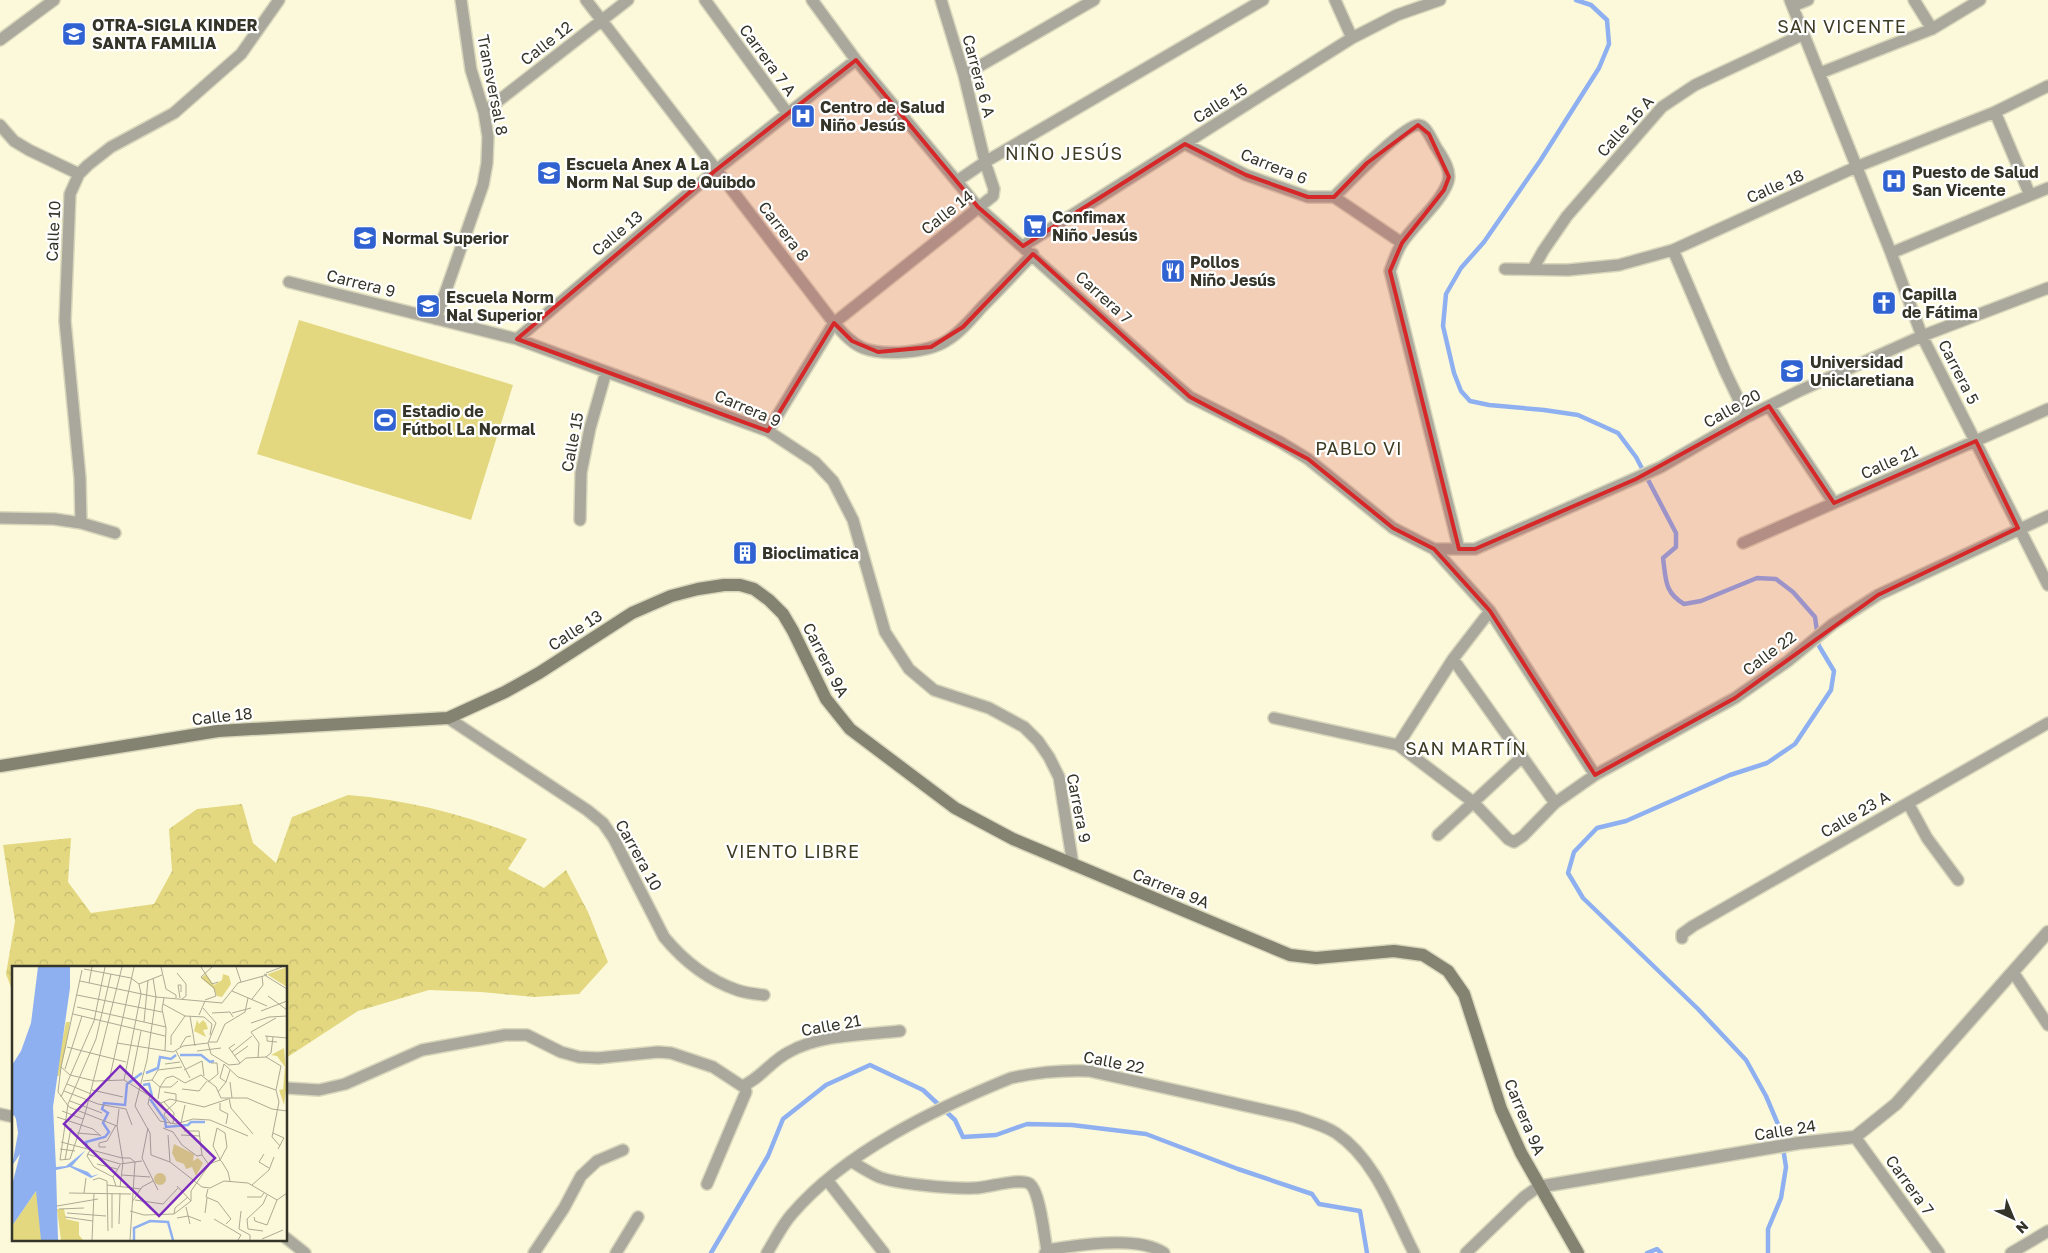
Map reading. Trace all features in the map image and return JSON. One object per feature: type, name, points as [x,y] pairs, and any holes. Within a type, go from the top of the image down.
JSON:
[{"type":"main road","name":"Calle 13","points":[[448,718],[539,673],[632,613],[672,596],[724,585],[740,585],[754,589]]},
{"type":"main road","name":"Carrera 9A","points":[[754,589],[783,614],[826,699],[850,729],[955,808],[1013,839],[1290,955],[1316,958],[1394,951],[1423,955],[1448,971],[1464,994],[1501,1109],[1538,1187]]},
{"type":"main road","name":"Calle 18","points":[[0,766],[218,731],[448,718]]},
{"type":"main road","points":[[1538,1187],[1578,1253]]},
{"type":"street","points":[[0,40],[54,0]]},
{"type":"street","name":"Calle 10","points":[[81,523],[80,478],[65,321],[70,194],[79,174],[111,147],[174,113],[241,54],[279,0]]},
{"type":"street","name":"Transversal 8","points":[[436,319],[483,185],[487,163],[488,137],[484,112],[471,70],[462,0]]},
{"type":"street","name":"Carrera 8","points":[[586,0],[834,323],[852,342],[862,348],[878,352],[905,351],[931,347],[945,342],[963,327],[1033,254]]},
{"type":"street","name":"Calle 12","points":[[484,112],[628,0]]},
{"type":"street","name":"Carrera 7 A","points":[[705,0],[788,114]]},
{"type":"street","name":"Carrera 7","points":[[812,0],[856,60],[978,207],[1033,254],[1190,397],[1280,442],[1308,459],[1393,528],[1434,549]]},
{"type":"street","name":"Carrera 6 A","points":[[941,0],[964,75],[985,162]]},
{"type":"street","points":[[964,75],[1094,0]]},
{"type":"street","points":[[957,181],[985,162],[1263,0]]},
{"type":"street","points":[[1335,0],[1352,38]]},
{"type":"street","name":"Calle 15","points":[[1024,246],[1352,38],[1397,15],[1440,0]]},
{"type":"street","points":[[1791,3],[1808,0]]},
{"type":"street","points":[[1914,0],[1932,29]]},
{"type":"street","points":[[1820,73],[1932,29],[1980,0]]},
{"type":"street","name":"Carrera 5","points":[[1791,3],[1891,253],[1922,336],[2048,584]]},
{"type":"street","name":"Calle 16 A","points":[[1534,269],[1543,251],[1567,216],[1662,107],[1695,85],[1804,34]]},
{"type":"street","name":"Calle 13","points":[[517,339],[716,170],[856,60]]},
{"type":"street","name":"Calle 18","points":[[1505,269],[1568,270],[1619,265],[1673,250],[1856,167],[1995,112],[2048,86]]},
{"type":"street","points":[[1995,112],[2030,195]]},
{"type":"street","points":[[0,125],[14,141],[79,174]]},
{"type":"street","points":[[1402,244],[1334,197],[1367,163],[1408,129],[1418,125],[1423,126],[1448,167],[1449,177],[1444,190],[1402,244],[1390,271],[1459,549]]},
{"type":"street","name":"Carrera 6","points":[[1185,144],[1246,176],[1308,197],[1334,197]]},
{"type":"street","name":"Calle 14","points":[[768,431],[834,323],[990,199],[994,193],[985,162]]},
{"type":"street","points":[[1891,253],[2048,188]]},
{"type":"street","points":[[1673,250],[1747,417]]},
{"type":"street","name":"Carrera 9","points":[[289,282],[517,339],[768,431],[815,462],[833,481],[853,520],[885,632],[909,669],[934,690],[989,708],[1024,727],[1043,749],[1059,778],[1073,865]]},
{"type":"street","name":"Calle 20","points":[[1434,549],[1475,549],[1636,479],[1661,467],[1747,417],[1922,336],[2048,288]]},
{"type":"street","name":"Calle 15","points":[[580,520],[581,473],[590,428],[606,372]]},
{"type":"street","points":[[1769,406],[1834,503]]},
{"type":"street","name":"Calle 21","points":[[1743,544],[2048,409]]},
{"type":"street","name":"Calle 22","points":[[1473,802],[1508,839],[1514,842],[1523,836],[1555,803],[1595,775],[1735,698],[1788,661],[1833,624],[1878,595],[2018,528],[2048,516]]},
{"type":"street","points":[[0,518],[54,519],[81,523],[115,533]]},
{"type":"street","points":[[1434,549],[1490,611],[1595,775]]},
{"type":"street","points":[[1398,746],[1453,659],[1490,611]]},
{"type":"street","points":[[1453,659],[1555,803]]},
{"type":"street","name":"Carrera 10","points":[[448,718],[587,810],[603,823],[614,839],[664,937],[676,951],[706,976],[738,990],[764,995]]},
{"type":"street","points":[[1274,718],[1398,746],[1473,802]]},
{"type":"street","name":"Calle 23 A","points":[[1682,938],[1682,934],[1693,926],[2048,723]]},
{"type":"street","points":[[1438,836],[1522,756]]},
{"type":"street","points":[[1908,803],[1927,838],[1958,880]]},
{"type":"street","points":[[1855,1137],[1896,1104],[2048,932]]},
{"type":"street","points":[[2013,972],[2048,1025]]},
{"type":"street","name":"Calle 21","points":[[748,1083],[780,1056],[814,1041],[900,1031]]},
{"type":"street","points":[[288,1088],[319,1090],[345,1084],[422,1050],[505,1035],[527,1035],[561,1052],[579,1057],[598,1058],[658,1052],[671,1053],[713,1067],[738,1086],[748,1083],[746,1092],[707,1184]]},
{"type":"street","name":"Calle 22","points":[[767,1253],[791,1215],[827,1180],[895,1132],[1011,1078],[1031,1073],[1062,1070],[1089,1071],[1296,1118],[1322,1126],[1337,1134],[1355,1150],[1377,1178],[1414,1253]]},
{"type":"street","name":"Carrera 7","points":[[1855,1137],[1939,1253]]},
{"type":"street","name":"Calle 24","points":[[1466,1253],[1524,1197],[1538,1187],[1799,1143],[1855,1137]]},
{"type":"street","points":[[534,1253],[564,1208],[581,1176],[597,1161],[623,1150]]},
{"type":"street","points":[[852,1162],[880,1177],[899,1182],[972,1188],[1017,1181],[1028,1182],[1034,1188],[1046,1251],[1091,1243],[1139,1244],[1156,1247],[1164,1253]]},
{"type":"street","points":[[827,1180],[884,1253]]},
{"type":"street","points":[[616,1253],[638,1217]]},
{"type":"street","points":[[2011,1253],[2024,1250],[2048,1231]]},
{"type":"street","points":[[288,1240],[305,1253]]},
{"type":"highlighted area","points":[[856,60],[978,207],[1023,246],[1185,144],[1246,175],[1308,197],[1334,197],[1367,163],[1418,125],[1429,134],[1449,177],[1444,190],[1402,243],[1390,271],[1459,549],[1475,549],[1636,479],[1769,406],[1834,503],[1976,441],[2018,528],[1878,595],[1735,698],[1595,775],[1490,611],[1434,549],[1393,528],[1308,459],[1190,397],[1033,254],[963,327],[931,347],[878,352],[852,341],[834,323],[768,431],[517,339],[716,170]]},
{"type":"green space","name":"Estadio de Fútbol La Normal","points":[[299,320],[513,385],[471,520],[257,454]]},
{"type":"green space","points":[[348,795],[371,797],[439,810],[527,839],[508,869],[544,888],[566,870],[588,912],[608,962],[579,994],[534,997],[429,990],[358,1011],[288,1057],[288,966],[12,966],[12,990],[6,974],[15,921],[3,845],[71,838],[68,882],[91,913],[154,904],[172,871],[169,829],[197,809],[242,804],[253,843],[276,863],[292,817]]},
{"type":"waterway","points":[[1576,0],[1591,5],[1607,20],[1609,44],[1599,68],[1540,161],[1484,242],[1461,268],[1446,294],[1443,326],[1454,373],[1461,391],[1470,401],[1489,405],[1578,415],[1618,433],[1636,457],[1676,533],[1676,547],[1663,558],[1669,590],[1677,599],[1684,604],[1701,601],[1757,578],[1776,579],[1793,592],[1815,617],[1819,646],[1834,671],[1831,690],[1795,744],[1767,763],[1730,775],[1626,821],[1597,828],[1574,852],[1568,873],[1583,898],[1698,1009],[1746,1060],[1766,1096],[1780,1129],[1786,1167],[1781,1198],[1768,1229],[1768,1253]]},
{"type":"waterway","points":[[711,1253],[768,1156],[783,1119],[826,1085],[870,1065],[923,1090],[955,1120],[963,1137],[996,1135],[1027,1124],[1072,1125],[1146,1134],[1238,1169],[1312,1194],[1319,1204],[1360,1211],[1367,1253]]},
{"type":"waterway","points":[[1647,1253],[1657,1249],[1661,1253]]},
{"type":"place","name":"OTRA-SIGLA KINDER SANTA FAMILIA","points":[[74,34]]},
{"type":"place","name":"Centro de Salud Niño Jesús","points":[[803,116]]},
{"type":"place","name":"Escuela Anex A La Norm Nal Sup de Quibdo","points":[[549,173]]},
{"type":"place","name":"Puesto de Salud San Vicente","points":[[1894,181]]},
{"type":"place","name":"Confimax Niño Jesús","points":[[1035,226]]},
{"type":"place","name":"Normal Superior","points":[[365,238]]},
{"type":"place","name":"Pollos Niño Jesús","points":[[1173,271]]},
{"type":"place","name":"Capilla de Fátima","points":[[1884,303]]},
{"type":"place","name":"Escuela Norm Nal Superior","points":[[428,306]]},
{"type":"place","name":"Universidad Uniclaretiana","points":[[1792,371]]},
{"type":"place","name":"Estadio de Fútbol La Normal","points":[[385,420]]},
{"type":"place","name":"Bioclimatica","points":[[745,553]]},
{"type":"district","name":"SAN VICENTE","points":[[1842,27]]},
{"type":"district","name":"NIÑO JESÚS","points":[[1064,154]]},
{"type":"district","name":"PABLO VI","points":[[1359,449]]},
{"type":"district","name":"SAN MARTÍN","points":[[1466,749]]},
{"type":"district","name":"VIENTO LIBRE","points":[[793,852]]}]
